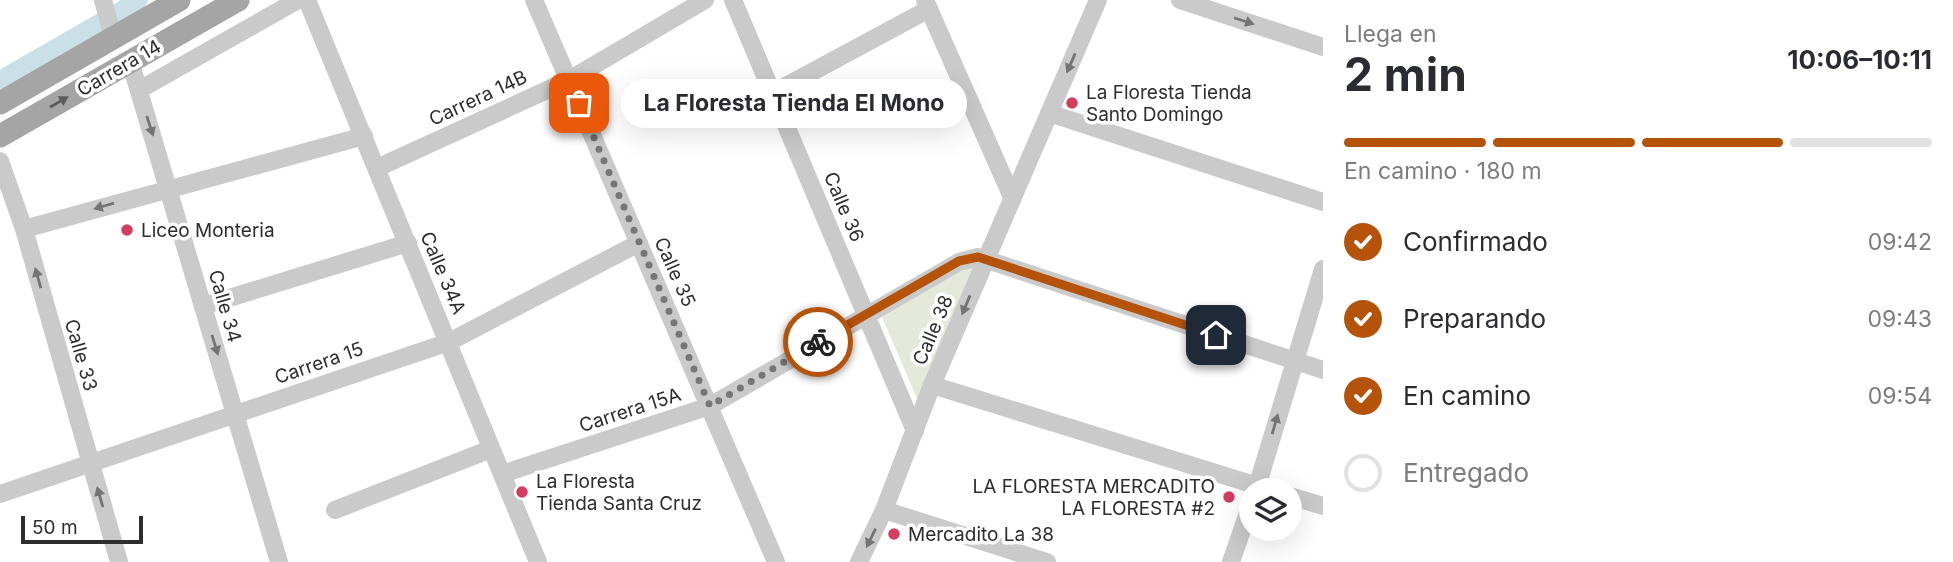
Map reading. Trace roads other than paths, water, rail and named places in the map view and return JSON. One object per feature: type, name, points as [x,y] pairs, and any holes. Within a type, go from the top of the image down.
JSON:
[{"type":"main road","name":"Carrera 14","points":[[0,103],[111,31],[179,0]]},
{"type":"main road","name":"Carrera 14","points":[[0,136],[238,0]]},
{"type":"street","points":[[103,0],[111,31]]},
{"type":"street","points":[[139,90],[298,0]]},
{"type":"street","name":"Calle 34A","points":[[307,0],[449,342],[502,474],[532,560]]},
{"type":"street","name":"Calle 35","points":[[534,0],[776,562]]},
{"type":"street","name":"Carrera 14B","points":[[377,168],[569,80],[705,0]]},
{"type":"street","name":"Calle 36","points":[[733,0],[915,431]]},
{"type":"street","name":"Calle 38","points":[[859,562],[884,510],[932,385],[1098,0]]},
{"type":"street","points":[[1180,0],[1323,47]]},
{"type":"street","points":[[773,93],[927,4],[1012,197]]},
{"type":"street","points":[[212,15],[224,42]]},
{"type":"street","name":"Calle 34","points":[[130,61],[279,562]]},
{"type":"street","points":[[1049,113],[1323,202]]},
{"type":"street","points":[[24,229],[169,187],[364,136]]},
{"type":"street","name":"Calle 33","points":[[0,161],[24,229],[119,562]]},
{"type":"street","points":[[203,306],[408,243]]},
{"type":"street","name":"Carrera 15","points":[[0,494],[449,342],[639,243]]},
{"type":"street","points":[[986,258],[1323,370]]},
{"type":"street","name":"Carrera 15A","points":[[502,474],[710,406],[959,261],[986,258]]},
{"type":"street","points":[[1264,478],[1293,361],[1323,269]]},
{"type":"street","points":[[932,385],[1239,482]]},
{"type":"street","points":[[335,510],[491,449]]},
{"type":"street","points":[[1302,500],[1323,506]]},
{"type":"street","points":[[884,510],[1047,562]]},
{"type":"street","points":[[1231,562],[1239,539]]},
{"type":"waterway","points":[[0,80],[139,0]]},
{"type":"place","name":"La Floresta Tienda El Mono","points":[[579,103]]},
{"type":"place","name":"La Floresta Tienda Santo Domingo","points":[[1072,103]]},
{"type":"place","name":"Liceo Monteria","points":[[127,230]]},
{"type":"place","name":"La Floresta Tienda Santa Cruz","points":[[522,492]]},
{"type":"place","name":"LA FLORESTA MERCADITO LA FLORESTA #2","points":[[1229,497]]},
{"type":"place","name":"Mercadito La 38","points":[[894,534]]}]
